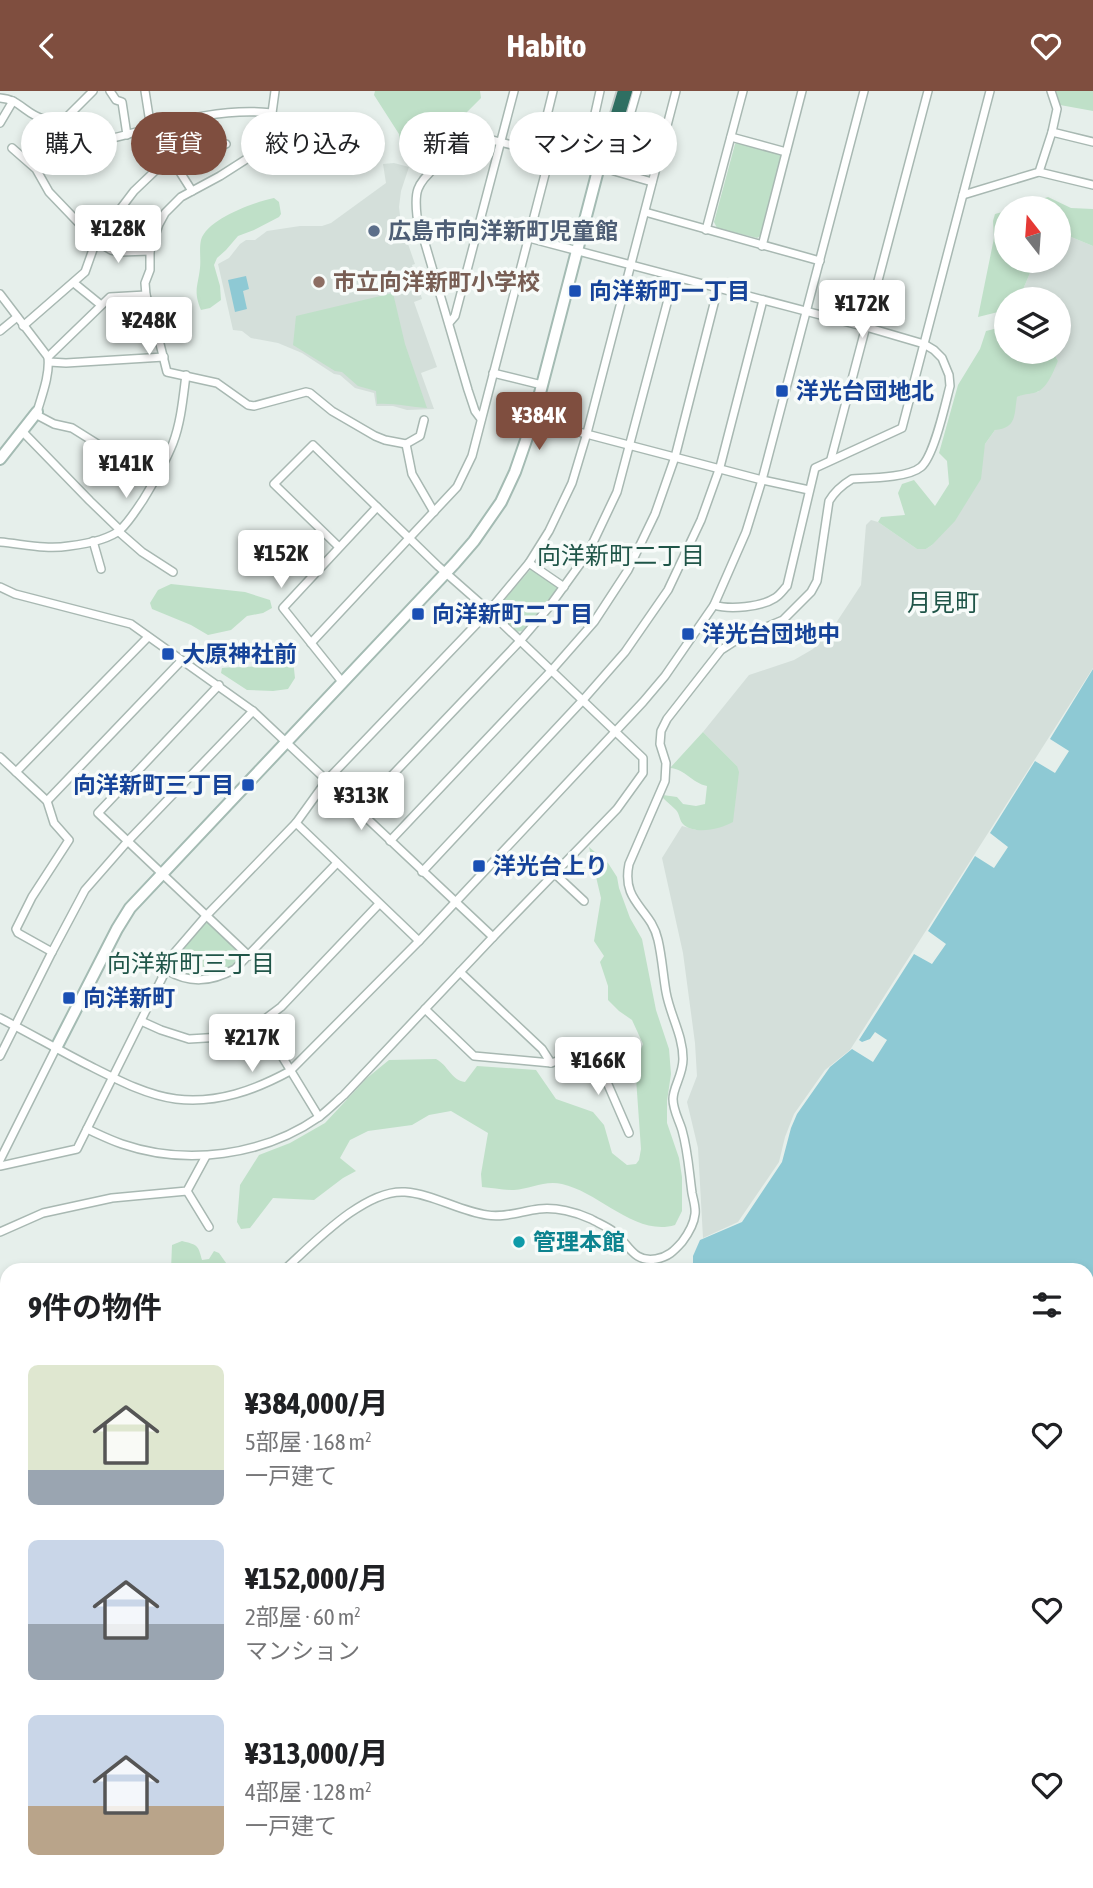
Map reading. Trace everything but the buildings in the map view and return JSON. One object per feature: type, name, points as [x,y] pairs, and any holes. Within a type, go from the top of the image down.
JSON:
[{"type":"highway","points":[[612,112],[617,91]]},
{"type":"highway","points":[[619,112],[625,91]]},
{"type":"street","points":[[72,112],[93,91]]},
{"type":"street","points":[[110,91],[116,100],[122,102],[127,135]]},
{"type":"street","points":[[145,91],[148,112]]},
{"type":"street","points":[[272,112],[275,91]]},
{"type":"street","points":[[449,323],[455,316],[514,91]]},
{"type":"street","points":[[548,112],[554,91]]},
{"type":"street","points":[[595,112],[600,91]]},
{"type":"street","points":[[637,91],[614,171],[652,182]]},
{"type":"street","points":[[0,1166],[77,1149],[175,952],[296,823],[327,780],[489,611],[529,563],[550,531],[572,483],[587,433],[676,91]]},
{"type":"street","points":[[706,230],[743,91]]},
{"type":"street","points":[[762,246],[802,91]]},
{"type":"street","points":[[0,1018],[113,1077],[176,1099],[207,1099],[240,1094],[270,1082],[290,1071],[419,941],[615,732],[665,676],[714,605],[746,532],[864,91]]},
{"type":"street","points":[[831,459],[928,91]]},
{"type":"street","points":[[714,605],[724,608],[763,604],[778,597],[787,586],[815,468],[902,428],[990,91]]},
{"type":"street","points":[[1039,172],[1057,109],[1051,91]]},
{"type":"street","points":[[0,99],[10,99],[28,112]]},
{"type":"street","points":[[0,123],[13,101]]},
{"type":"street","points":[[227,113],[264,112]]},
{"type":"street","points":[[1052,132],[1093,142]]},
{"type":"street","points":[[117,137],[131,134]]},
{"type":"street","points":[[481,419],[475,411],[416,216],[416,203],[419,187],[430,172],[476,136],[509,144]]},
{"type":"street","points":[[731,137],[786,152]]},
{"type":"street","points":[[12,148],[36,169],[49,192],[96,241],[120,252],[150,251]]},
{"type":"street","points":[[241,162],[174,202],[165,213],[150,251],[146,295],[167,372],[217,383],[248,405],[254,406],[310,393],[332,411],[375,436],[406,444],[420,436],[424,420]]},
{"type":"street","points":[[963,195],[1039,172],[1093,184]]},
{"type":"street","points":[[23,326],[85,272],[96,241],[134,191],[151,175]]},
{"type":"street","points":[[182,175],[192,191]]},
{"type":"street","points":[[311,643],[457,487],[465,473],[472,456],[545,175]]},
{"type":"street","points":[[0,1160],[130,908],[446,573],[474,541],[501,502],[515,472],[533,420],[597,175]]},
{"type":"street","points":[[645,212],[820,261]]},
{"type":"street","points":[[292,1263],[351,1212],[387,1193],[405,1192],[488,1215],[542,1208],[566,1211],[588,1218],[615,1233],[636,1256],[654,1259],[671,1254],[684,1238],[695,1213],[688,1157],[673,1097],[682,1075],[680,1037],[666,994],[658,936],[645,913],[630,895],[626,874],[665,781],[666,763],[660,744],[661,731],[667,719],[721,650],[738,639],[783,620],[811,592],[817,581],[829,501],[835,492],[852,479],[909,473],[920,468],[930,456],[950,386],[942,358],[924,344],[528,238]]},
{"type":"street","points":[[358,811],[520,641],[588,554],[617,492],[674,277]]},
{"type":"street","points":[[74,283],[101,305]]},
{"type":"street","points":[[390,841],[551,671],[594,622],[628,570],[655,514],[675,457],[718,288]]},
{"type":"street","points":[[0,294],[48,360],[66,363],[164,357]]},
{"type":"street","points":[[0,459],[36,413],[48,360],[110,297],[146,295]]},
{"type":"street","points":[[422,872],[625,652],[668,590],[701,520],[720,467],[763,300]]},
{"type":"street","points":[[0,331],[17,317]]},
{"type":"street","points":[[493,373],[542,385]]},
{"type":"street","points":[[0,542],[43,548],[68,546],[93,541],[119,530],[139,506],[173,444],[186,375]]},
{"type":"street","points":[[36,413],[54,423],[72,428],[155,480]]},
{"type":"street","points":[[533,420],[809,490]]},
{"type":"street","points":[[22,431],[142,552],[173,572]]},
{"type":"street","points":[[406,444],[412,474],[434,512]]},
{"type":"street","points":[[87,1129],[122,1145],[157,1153],[206,1156],[249,1149],[286,1136],[319,1117],[344,1095],[617,809],[643,773],[643,758],[313,445],[274,484],[339,547]]},
{"type":"street","points":[[343,683],[283,608],[377,507]]},
{"type":"street","points":[[93,541],[101,569]]},
{"type":"street","points":[[529,563],[564,587]]},
{"type":"street","points":[[0,587],[15,594],[131,624],[219,685],[253,711],[493,937]]},
{"type":"street","points":[[16,772],[148,637]]},
{"type":"street","points":[[47,801],[181,661]]},
{"type":"street","points":[[219,685],[98,813],[249,955]]},
{"type":"street","points":[[0,1056],[85,890],[127,842],[253,711]]},
{"type":"street","points":[[0,757],[47,801],[54,823],[69,840],[32,897],[16,929],[18,933],[52,952]]},
{"type":"street","points":[[296,823],[419,941]]},
{"type":"street","points":[[166,970],[187,980],[201,981],[224,975],[234,969],[337,863]]},
{"type":"street","points":[[554,873],[584,901]]},
{"type":"street","points":[[141,1021],[189,1039],[222,1037],[261,1022],[281,1007],[379,904]]},
{"type":"street","points":[[460,972],[542,1049],[551,1063]]},
{"type":"street","points":[[425,1009],[474,1056],[551,1063],[609,1044]]},
{"type":"street","points":[[261,1022],[319,1117]]},
{"type":"street","points":[[593,1050],[629,1133]]},
{"type":"street","points":[[187,1191],[206,1156]]},
{"type":"street","points":[[187,1191],[209,1227]]},
{"type":"street","points":[[0,1232],[43,1213],[112,1198],[187,1191]]},
{"type":"shaded area","name":"市立向洋新町小学校","points":[[385,164],[399,164],[399,175],[406,175],[399,207],[401,224],[415,264],[412,265],[422,299],[414,302],[437,367],[421,373],[434,409],[407,410],[393,406],[376,406],[374,393],[355,388],[340,375],[334,374],[302,353],[233,330],[218,264],[229,258],[240,244],[246,240],[255,240],[267,231],[331,223],[386,183]]},
{"type":"shaded area","points":[[1071,237],[1093,246],[1093,668],[850,1050],[825,1070],[794,1114],[779,1162],[738,1222],[703,1238],[698,1148],[687,1102],[697,1076],[695,1043],[683,953],[662,858],[682,826],[696,830],[737,766],[703,732],[749,675],[794,660],[813,649],[836,623],[861,585],[866,525],[871,520],[917,549],[926,549],[932,545],[982,455],[985,444],[1017,397],[1038,392],[1056,364],[1071,364],[1071,287],[1024,287],[1030,273],[1071,273]]},
{"type":"green space","points":[[375,91],[480,91],[481,98],[467,112],[399,112],[399,134],[374,95]]},
{"type":"green space","points":[[1056,91],[1093,91],[1093,111],[1060,105]]},
{"type":"green space","points":[[738,142],[781,153],[783,157],[762,235],[757,238],[717,228],[714,222],[735,144]]},
{"type":"green space","points":[[274,198],[279,202],[279,217],[238,236],[217,258],[214,265],[221,300],[210,308],[201,310],[197,289],[200,243],[205,232],[232,213]]},
{"type":"green space","points":[[1071,208],[1093,209],[1093,246],[1071,237]]},
{"type":"green space","points":[[994,238],[994,273],[1030,273],[1024,287],[994,287],[994,313],[978,317]]},
{"type":"green space","points":[[393,293],[405,344],[427,408],[377,404],[376,391],[358,386],[342,372],[335,371],[293,345],[296,316]]},
{"type":"green space","points":[[994,329],[994,364],[1057,364],[1043,388],[1017,397],[1011,423],[995,430],[985,444],[981,479],[955,521],[932,545],[926,549],[917,549],[878,522],[881,517],[905,515],[898,493],[902,484],[914,480],[935,506],[949,484],[947,461],[939,453],[958,385],[980,349],[986,331]]},
{"type":"green space","points":[[530,570],[556,585],[557,590],[522,631],[516,632],[497,613],[497,608]]},
{"type":"green space","points":[[171,584],[245,592],[270,600],[272,608],[247,616],[231,630],[208,635],[152,609],[150,603],[158,590]]},
{"type":"green space","points":[[278,644],[286,645],[293,660],[295,678],[288,689],[247,690],[221,673],[222,668],[261,664]]},
{"type":"green space","points":[[703,732],[737,766],[739,772],[733,822],[715,829],[695,830],[681,822],[677,812],[663,795],[677,797],[683,804],[705,804],[707,786],[670,768]]},
{"type":"green space","points":[[589,847],[608,863],[617,877],[630,918],[642,939],[656,1010],[669,1049],[671,1074],[667,1123],[679,1158],[682,1177],[682,1211],[675,1225],[646,1225],[590,1195],[562,1184],[550,1183],[514,1190],[482,1187],[481,1174],[488,1133],[451,1111],[429,1115],[412,1125],[368,1131],[350,1140],[340,1158],[356,1171],[314,1200],[273,1198],[250,1228],[241,1229],[237,1222],[240,1185],[259,1155],[290,1143],[325,1123],[367,1078],[389,1060],[436,1059],[456,1078],[465,1082],[477,1066],[536,1070],[556,1099],[593,1112],[604,1125],[612,1153],[627,1165],[636,1164],[641,1149],[635,1064],[643,1044],[632,1020],[608,1000],[608,986],[600,962],[604,956],[594,941],[601,898]]},
{"type":"green space","points":[[204,923],[208,923],[240,953],[240,958],[229,968],[215,974],[201,977],[181,973],[172,965],[181,949]]},
{"type":"green space","points":[[182,1241],[191,1243],[196,1246],[202,1260],[209,1259],[214,1251],[219,1253],[226,1263],[171,1263],[172,1245]]},
{"type":"water","points":[[246,276],[249,289],[243,291],[247,309],[235,312],[228,280]]},
{"type":"water","points":[[1093,669],[1093,1263],[693,1263],[700,1240],[742,1222],[782,1162],[797,1114],[830,1067],[852,1049],[873,1062],[887,1040],[875,1032],[870,1039],[862,1042],[859,1040],[914,954],[932,964],[946,944],[928,931],[975,856],[994,868],[1008,847],[990,833],[1035,761],[1055,773],[1069,751],[1050,739]]},
{"type":"place","name":"広島市向洋新町児童館","points":[[374,231]]},
{"type":"place","name":"市立向洋新町小学校","points":[[319,282]]},
{"type":"place","name":"向洋新町一丁目","points":[[575,291]]},
{"type":"place","name":"洋光台団地北","points":[[782,391]]},
{"type":"place","name":"向洋新町二丁目","points":[[418,614]]},
{"type":"place","name":"洋光台団地中","points":[[688,634]]},
{"type":"place","name":"大原神社前","points":[[168,654]]},
{"type":"place","name":"向洋新町三丁目","points":[[248,785]]},
{"type":"place","name":"洋光台上り","points":[[479,866]]},
{"type":"place","name":"向洋新町","points":[[69,998]]},
{"type":"place","name":"管理本館","points":[[519,1242]]},
{"type":"district","name":"向洋新町二丁目","points":[[621,555]]},
{"type":"district","name":"月見町","points":[[943,602]]},
{"type":"district","name":"向洋新町三丁目","points":[[191,963]]}]
